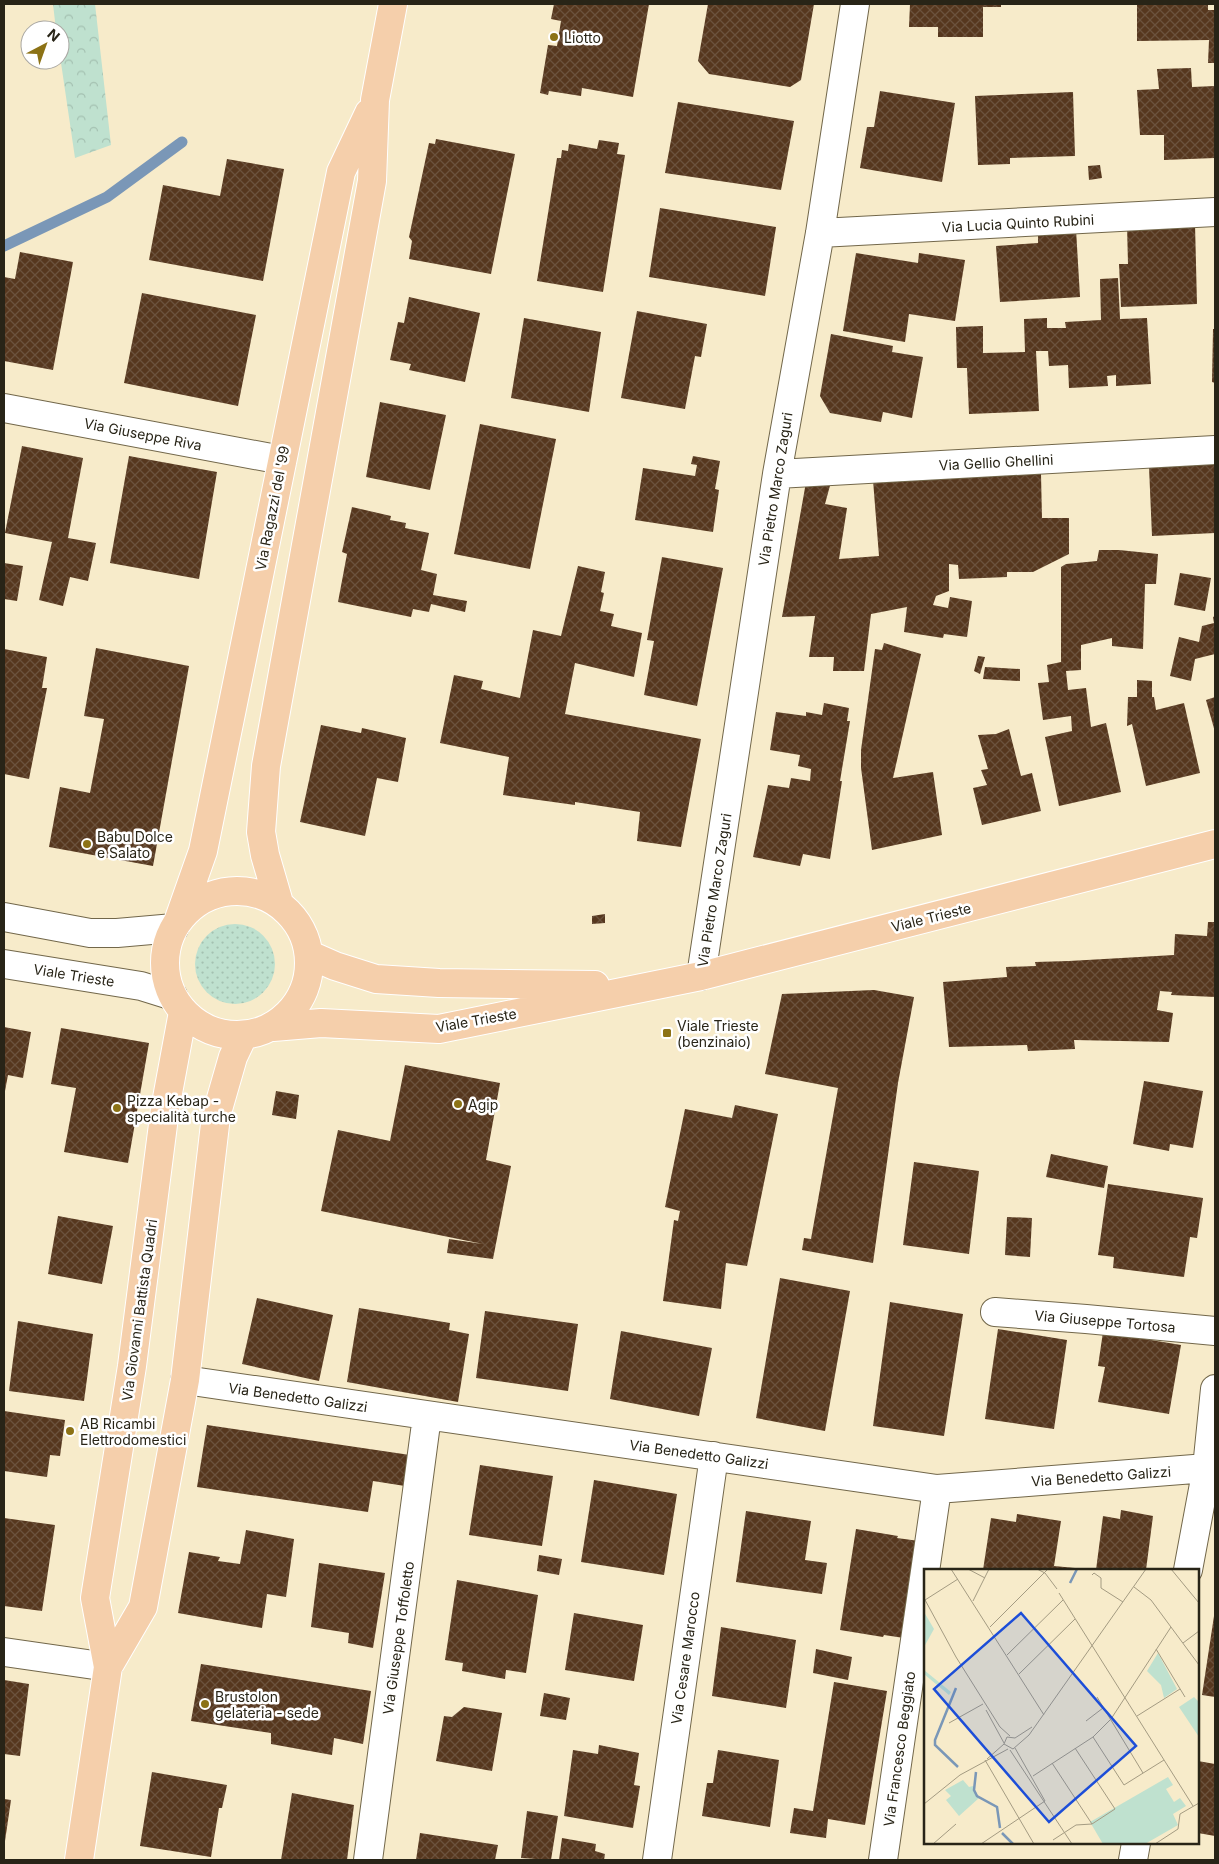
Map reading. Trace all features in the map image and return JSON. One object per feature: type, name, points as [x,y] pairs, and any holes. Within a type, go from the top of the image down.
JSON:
[{"type":"main road","name":"Via Ragazzi del '99","points":[[279,903],[265,855],[261,832],[266,766],[372,181],[375,100],[393,4]]},
{"type":"main road","name":"Via Ragazzi del '99","points":[[176,924],[192,906],[208,896],[226,891],[244,891],[262,895],[279,903],[294,917],[305,935],[310,955],[309,976],[302,997],[289,1014],[273,1027],[243,1036],[226,1035],[210,1031],[196,1023],[178,1004],[165,973],[166,950],[203,851],[341,172],[375,100]]},
{"type":"main road","name":"Viale Trieste","points":[[273,1027],[321,1022],[439,1029],[701,976],[1215,844]]},
{"type":"main road","name":"Viale Trieste","points":[[310,955],[376,979],[439,983],[646,986]]},
{"type":"main road","name":"Via Giovanni Battista Quadri","points":[[79,1860],[108,1667],[94,1598],[132,1366],[178,1004]]},
{"type":"main road","name":"Via Giovanni Battista Quadri","points":[[108,1667],[143,1607],[185,1380],[216,1116],[232,1057],[243,1036]]},
{"type":"street","name":"Via Pietro Marco Zaguri","points":[[701,976],[777,474],[820,233],[855,4]]},
{"type":"street","name":"Via Lucia Quinto Rubini","points":[[820,233],[1215,212]]},
{"type":"street","name":"Via Giuseppe Riva","points":[[4,408],[282,460]]},
{"type":"street","name":"Via Gellio Ghellini","points":[[777,474],[1215,450]]},
{"type":"street","points":[[4,918],[90,933],[117,933],[176,924]]},
{"type":"street","name":"Viale Trieste","points":[[4,964],[141,986],[178,1004]]},
{"type":"street","name":"Via Giuseppe Tortosa","points":[[995,1312],[1086,1318],[1215,1331]]},
{"type":"street","name":"Via Benedetto Galizzi","points":[[185,1380],[937,1489],[1211,1467]]},
{"type":"street","points":[[1188,1569],[1211,1467],[1215,1389]]},
{"type":"street","name":"Via Giuseppe Toffoletto","points":[[368,1860],[427,1416]]},
{"type":"street","name":"Via Cesare Marocco","points":[[657,1860],[714,1456]]},
{"type":"street","name":"Via Francesco Beggiato","points":[[925,1569],[937,1489]]},
{"type":"street","name":"Via Francesco Beggiato","points":[[883,1860],[924,1578]]},
{"type":"street","points":[[4,1652],[108,1667]]},
{"type":"street","points":[[1133,1860],[1136,1844]]},
{"type":"green space","points":[[53,4],[95,4],[111,145],[75,158],[62,70],[70,70],[70,20],[55,20]]},
{"type":"green space","points":[[227,924],[243,924],[264,935],[275,956],[275,972],[264,993],[243,1004],[227,1004],[213,998],[201,986],[195,972],[195,956],[201,942],[213,930]]},
{"type":"building","points":[[554,4],[649,4],[633,97],[582,88],[581,96],[549,91],[548,95],[540,93],[548,45],[557,46],[561,21],[551,19]]},
{"type":"building","points":[[708,4],[814,4],[801,80],[790,87],[709,74],[698,61]]},
{"type":"building","points":[[910,4],[1001,4],[1001,7],[983,7],[983,37],[938,37],[938,27],[909,27]]},
{"type":"building","points":[[1137,4],[1208,4],[1208,10],[1215,10],[1215,63],[1208,63],[1209,40],[1137,41]]},
{"type":"building","points":[[1191,68],[1192,87],[1215,86],[1215,158],[1164,160],[1164,135],[1140,135],[1137,90],[1159,89],[1157,69]]},
{"type":"building","points":[[880,91],[955,103],[942,182],[860,168],[867,127],[874,127]]},
{"type":"building","points":[[1073,92],[1075,156],[1010,158],[1010,164],[978,165],[975,96]]},
{"type":"building","points":[[678,102],[794,121],[781,190],[665,173]]},
{"type":"building","points":[[436,139],[515,154],[491,274],[409,259],[412,241],[409,237],[429,143],[435,144]]},
{"type":"building","points":[[599,140],[619,143],[617,154],[625,155],[603,292],[537,281],[557,158],[561,158],[562,150],[568,151],[569,144],[597,149]]},
{"type":"building","points":[[227,159],[284,169],[263,281],[149,260],[163,185],[220,196]]},
{"type":"building","points":[[1100,165],[1102,178],[1089,180],[1088,166]]},
{"type":"building","points":[[660,208],[776,227],[765,296],[649,277]]},
{"type":"building","points":[[1195,224],[1197,304],[1121,307],[1119,264],[1128,264],[1127,225]]},
{"type":"building","points":[[1076,229],[1080,297],[1000,302],[996,246],[1038,243],[1038,232]]},
{"type":"building","points":[[20,252],[73,262],[53,370],[4,361],[4,277],[15,279]]},
{"type":"building","points":[[856,253],[918,263],[919,253],[965,260],[955,321],[909,314],[905,342],[843,331]]},
{"type":"building","points":[[1118,278],[1120,319],[1147,318],[1151,384],[1116,386],[1116,375],[1107,376],[1108,386],[1069,388],[1068,365],[1049,366],[1048,351],[1036,351],[1039,411],[969,414],[967,368],[957,368],[956,327],[983,326],[983,353],[1025,352],[1024,319],[1047,318],[1047,328],[1066,328],[1065,322],[1101,320],[1100,279]]},
{"type":"building","points":[[142,293],[256,315],[238,406],[124,383]]},
{"type":"building","points":[[409,297],[480,313],[465,382],[409,370],[411,364],[390,360],[398,322],[404,323]]},
{"type":"building","points":[[637,311],[707,324],[701,357],[695,356],[685,409],[621,398]]},
{"type":"building","points":[[524,318],[601,332],[589,412],[511,398]]},
{"type":"building","points":[[1213,329],[1215,329],[1215,383],[1212,382]]},
{"type":"building","points":[[831,334],[893,346],[892,352],[923,357],[912,418],[883,412],[881,422],[830,413],[820,396]]},
{"type":"building","points":[[380,402],[446,415],[430,490],[366,477]]},
{"type":"building","points":[[480,424],[556,439],[530,569],[454,554]]},
{"type":"building","points":[[22,446],[83,458],[68,538],[96,543],[88,581],[70,577],[63,606],[39,600],[52,542],[5,533]]},
{"type":"building","points":[[129,456],[217,472],[199,579],[110,563]]},
{"type":"building","points":[[693,456],[720,461],[715,489],[719,490],[713,532],[635,520],[643,468],[695,476],[697,465],[691,464]]},
{"type":"building","points":[[1215,464],[1215,533],[1152,536],[1149,467]]},
{"type":"building","points":[[808,471],[834,471],[825,504],[847,508],[839,559],[879,556],[873,480],[1041,474],[1042,518],[1069,518],[1069,554],[1033,572],[1007,572],[1007,577],[959,579],[958,565],[949,564],[949,591],[936,596],[933,605],[948,608],[950,597],[972,601],[967,637],[944,634],[943,638],[904,632],[907,607],[871,614],[864,671],[833,671],[834,657],[809,657],[815,616],[782,617]]},
{"type":"building","points":[[352,507],[391,516],[390,520],[406,523],[405,528],[429,533],[421,570],[437,574],[433,595],[467,601],[465,612],[431,604],[429,612],[413,609],[411,617],[338,602],[347,554],[342,552]]},
{"type":"building","points":[[1099,550],[1158,554],[1156,584],[1145,584],[1143,649],[1112,646],[1112,638],[1081,645],[1081,670],[1066,671],[1068,690],[1086,688],[1091,727],[1106,723],[1121,792],[1059,806],[1045,737],[1072,731],[1071,716],[1043,720],[1038,683],[1049,682],[1047,665],[1061,662],[1061,567],[1066,564],[1097,561]]},
{"type":"building","points":[[662,557],[723,568],[697,706],[644,695],[654,641],[647,640]]},
{"type":"building","points":[[4,563],[23,566],[17,601],[4,599]]},
{"type":"building","points":[[578,566],[605,572],[601,592],[604,593],[600,611],[614,614],[611,626],[642,633],[634,677],[575,663],[565,714],[701,739],[681,847],[637,841],[640,812],[575,802],[575,805],[503,795],[509,757],[440,743],[454,675],[483,681],[481,689],[520,698],[533,630],[561,636]]},
{"type":"building","points":[[1180,573],[1211,578],[1205,611],[1174,605]]},
{"type":"building","points":[[1215,616],[1215,654],[1195,659],[1191,681],[1170,676],[1179,637],[1199,642],[1202,626],[1214,623],[1213,617]]},
{"type":"building","points":[[884,643],[921,654],[893,778],[933,772],[942,835],[872,850],[861,768],[861,750],[875,649],[882,650]]},
{"type":"building","points":[[96,648],[189,666],[153,866],[49,847],[60,787],[90,793],[104,719],[84,716]]},
{"type":"building","points":[[4,649],[47,657],[42,688],[47,688],[29,779],[4,774]]},
{"type":"building","points":[[978,656],[985,657],[980,674],[974,671]]},
{"type":"building","points":[[985,667],[1020,669],[1020,681],[983,679]]},
{"type":"building","points":[[1137,680],[1152,681],[1152,697],[1154,697],[1156,710],[1184,703],[1200,773],[1146,786],[1132,724],[1127,726],[1128,697],[1137,697]]},
{"type":"building","points":[[1215,697],[1215,732],[1206,700]]},
{"type":"building","points":[[824,703],[849,708],[847,721],[850,721],[830,859],[803,854],[800,866],[753,857],[768,785],[789,788],[791,778],[810,781],[811,769],[798,766],[800,755],[770,750],[776,712],[806,716],[806,712],[822,715]]},
{"type":"building","points":[[321,725],[361,733],[362,728],[406,738],[398,782],[377,778],[365,836],[300,822]]},
{"type":"building","points":[[1009,729],[1021,776],[1032,773],[1041,811],[982,825],[973,788],[987,785],[981,770],[988,769],[978,735],[996,734]]},
{"type":"building","points":[[605,914],[605,923],[592,924],[592,916]]},
{"type":"building","points":[[1208,922],[1215,922],[1215,997],[1171,995],[1172,992],[1160,991],[1157,1010],[1173,1013],[1169,1042],[1074,1040],[1075,1049],[1028,1051],[1027,1045],[949,1047],[943,982],[1007,977],[1006,967],[1036,966],[1035,962],[1174,955],[1175,934],[1207,936]]},
{"type":"building","points":[[874,990],[914,997],[898,1083],[873,1263],[802,1250],[804,1238],[811,1239],[838,1088],[765,1074],[782,994]]},
{"type":"building","points":[[4,1027],[31,1032],[23,1078],[8,1075],[5,1091]]},
{"type":"building","points":[[61,1028],[149,1043],[128,1163],[64,1152],[76,1088],[51,1084]]},
{"type":"building","points":[[405,1065],[500,1083],[486,1160],[511,1166],[493,1259],[447,1253],[449,1239],[483,1244],[321,1211],[338,1130],[390,1141]]},
{"type":"building","points":[[1144,1081],[1203,1091],[1193,1148],[1170,1144],[1169,1151],[1133,1144]]},
{"type":"building","points":[[276,1091],[299,1095],[296,1119],[272,1115]]},
{"type":"building","points":[[735,1105],[778,1114],[747,1266],[726,1263],[721,1309],[663,1301],[674,1220],[678,1221],[680,1211],[665,1207],[685,1109],[732,1118]]},
{"type":"building","points":[[1051,1154],[1108,1166],[1104,1188],[1046,1177]]},
{"type":"building","points":[[914,1162],[979,1171],[969,1254],[903,1245]]},
{"type":"building","points":[[1108,1184],[1203,1198],[1197,1238],[1190,1237],[1184,1277],[1113,1268],[1114,1257],[1098,1255]]},
{"type":"building","points":[[58,1216],[113,1226],[102,1284],[48,1274]]},
{"type":"building","points":[[1007,1217],[1032,1218],[1030,1257],[1005,1255]]},
{"type":"building","points":[[780,1278],[850,1291],[825,1431],[756,1418]]},
{"type":"building","points":[[257,1298],[333,1315],[319,1381],[242,1364]]},
{"type":"building","points":[[890,1302],[963,1314],[944,1436],[873,1426]]},
{"type":"building","points":[[359,1308],[450,1323],[449,1330],[469,1334],[458,1402],[347,1382]]},
{"type":"building","points":[[485,1311],[578,1324],[568,1391],[476,1378]]},
{"type":"building","points":[[18,1321],[93,1334],[84,1401],[9,1391]]},
{"type":"building","points":[[998,1329],[1067,1340],[1054,1429],[985,1419]]},
{"type":"building","points":[[621,1331],[712,1348],[699,1416],[610,1399]]},
{"type":"building","points":[[1103,1332],[1181,1345],[1169,1414],[1098,1402],[1105,1367],[1098,1366]]},
{"type":"building","points":[[4,1411],[65,1420],[60,1456],[50,1455],[47,1477],[4,1471]]},
{"type":"building","points":[[207,1425],[410,1455],[405,1486],[373,1481],[368,1512],[197,1487]]},
{"type":"building","points":[[480,1465],[553,1476],[542,1546],[469,1535]]},
{"type":"building","points":[[594,1480],[677,1494],[664,1575],[581,1562]]},
{"type":"building","points":[[1121,1510],[1153,1516],[1146,1569],[1096,1569],[1103,1516],[1120,1519]]},
{"type":"building","points":[[746,1511],[811,1521],[805,1560],[827,1563],[822,1594],[736,1582]]},
{"type":"building","points":[[1017,1514],[1061,1521],[1054,1566],[1075,1569],[983,1569],[991,1518],[1016,1522]]},
{"type":"building","points":[[4,1518],[55,1525],[42,1611],[4,1606]]},
{"type":"building","points":[[856,1529],[919,1541],[904,1638],[884,1635],[883,1637],[840,1630]]},
{"type":"building","points":[[246,1530],[294,1539],[286,1597],[267,1594],[262,1628],[178,1613],[189,1552],[220,1557],[218,1561],[240,1564]]},
{"type":"building","points":[[539,1555],[562,1559],[559,1575],[537,1571]]},
{"type":"building","points":[[319,1563],[385,1573],[373,1648],[348,1643],[349,1633],[311,1627]]},
{"type":"building","points":[[457,1580],[538,1595],[526,1673],[506,1670],[505,1679],[462,1671],[463,1663],[445,1660]]},
{"type":"building","points":[[574,1613],[643,1625],[634,1681],[565,1670]]},
{"type":"building","points":[[1215,1616],[1215,1697],[1202,1695]]},
{"type":"building","points":[[721,1627],[796,1640],[786,1708],[712,1696]]},
{"type":"building","points":[[816,1649],[852,1657],[848,1680],[813,1673]]},
{"type":"building","points":[[201,1664],[371,1691],[363,1744],[334,1738],[332,1755],[271,1744],[271,1733],[191,1721]]},
{"type":"building","points":[[4,1680],[29,1684],[20,1756],[4,1754]]},
{"type":"building","points":[[834,1682],[887,1691],[865,1825],[828,1819],[826,1838],[790,1833],[794,1808],[813,1811]]},
{"type":"building","points":[[544,1693],[570,1698],[566,1720],[540,1716]]},
{"type":"building","points":[[464,1707],[502,1713],[492,1771],[436,1761],[444,1716],[452,1717]]},
{"type":"building","points":[[599,1745],[639,1753],[634,1785],[640,1786],[633,1828],[564,1816],[573,1750],[598,1754]]},
{"type":"building","points":[[718,1750],[779,1760],[770,1827],[702,1816],[707,1783],[713,1783]]},
{"type":"building","points":[[1199,1761],[1215,1764],[1215,1836],[1199,1833]]},
{"type":"building","points":[[152,1772],[227,1785],[222,1808],[219,1808],[211,1857],[140,1846]]},
{"type":"building","points":[[292,1793],[354,1805],[347,1860],[281,1860]]},
{"type":"building","points":[[4,1799],[11,1800],[5,1841],[4,1841]]},
{"type":"building","points":[[527,1811],[558,1816],[551,1860],[521,1858]]},
{"type":"building","points":[[420,1833],[498,1845],[495,1860],[416,1860]]},
{"type":"building","points":[[562,1838],[596,1844],[595,1851],[605,1854],[604,1860],[559,1860]]},
{"type":"waterway","points":[[4,246],[107,197],[182,142]]},
{"type":"place","name":"Liotto","points":[[554,37]]},
{"type":"place","name":"Babu Dolce e Salato","points":[[87,844]]},
{"type":"place","name":"Viale Trieste (benzinaio)","points":[[667,1033]]},
{"type":"place","name":"Agip","points":[[458,1104]]},
{"type":"place","name":"Pizza Kebap - specialità turche","points":[[117,1108]]},
{"type":"place","name":"AB Ricambi Elettrodomestici","points":[[70,1431]]},
{"type":"place","name":"Brustolon gelateria - sede","points":[[205,1704]]}]
